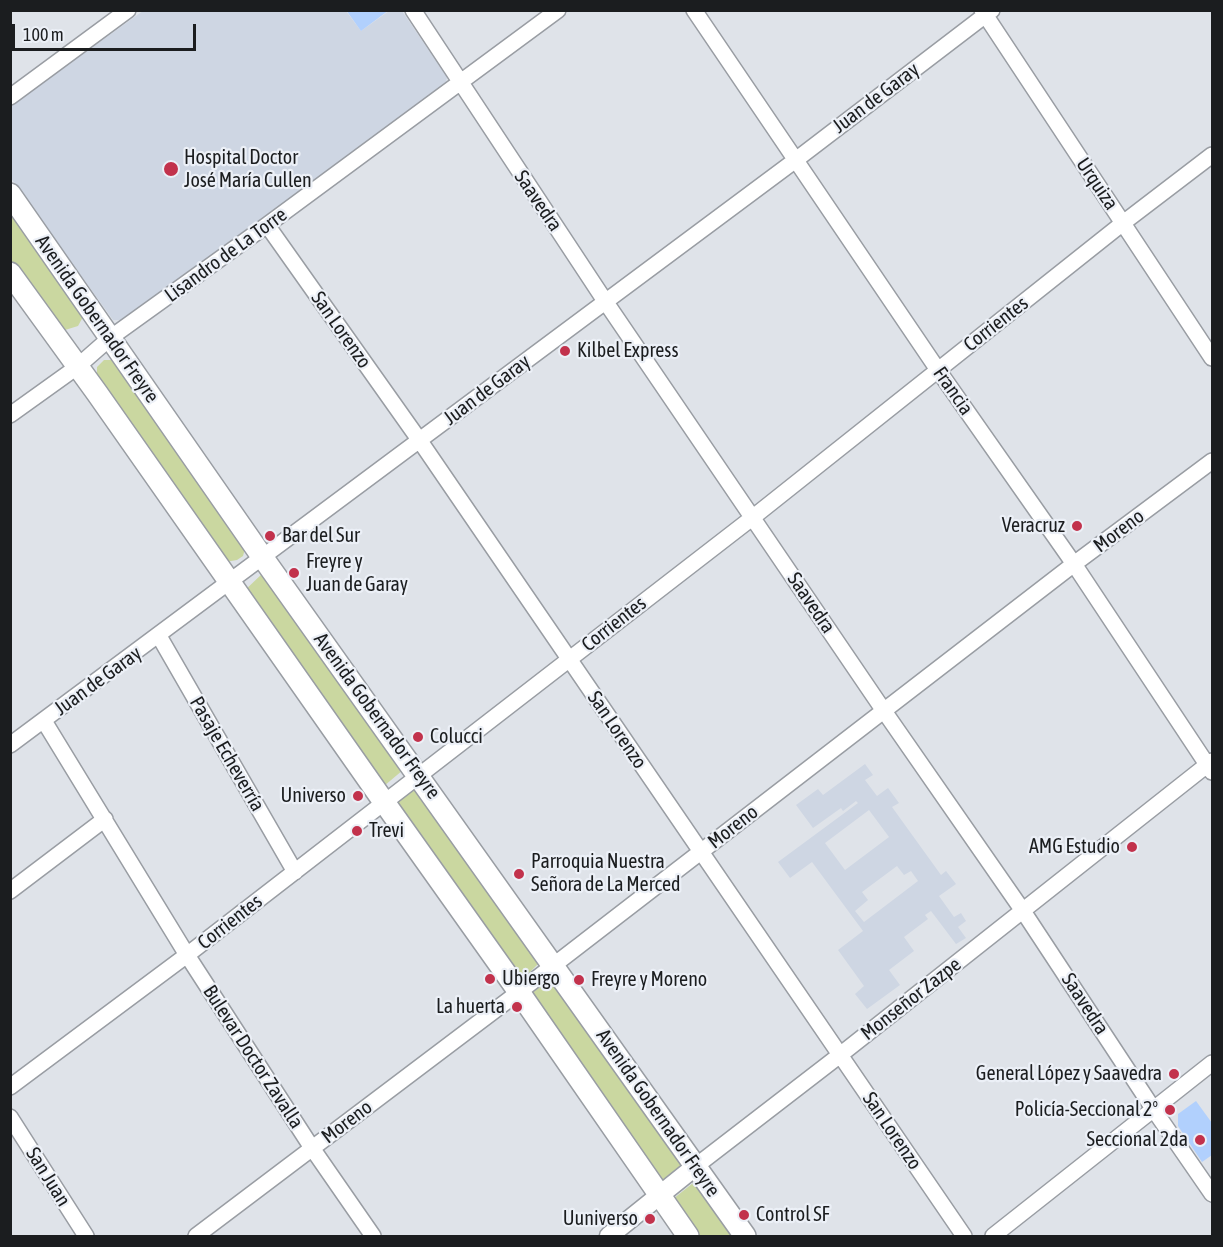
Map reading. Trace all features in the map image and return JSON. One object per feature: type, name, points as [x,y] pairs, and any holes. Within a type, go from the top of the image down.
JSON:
[{"type":"main road","name":"Avenida Gobernador Freyre","points":[[10,194],[263,558],[554,964],[745,1236]]},
{"type":"main road","points":[[10,273],[519,992],[688,1236]]},
{"type":"street","name":"Saavedra","points":[[413,10],[605,301],[1023,911],[1212,1194]]},
{"type":"street","name":"Lisandro de La Torre","points":[[10,415],[77,367],[110,338],[558,10]]},
{"type":"street","name":"Francia","points":[[694,10],[938,370],[1074,564],[1211,766]]},
{"type":"street","points":[[10,97],[126,11]]},
{"type":"street","name":"Juan de Garay","points":[[10,746],[797,159],[986,12]]},
{"type":"street","name":"Urquiza","points":[[986,12],[1212,358]]},
{"type":"street","name":"Corrientes","points":[[10,1088],[187,955],[418,774],[752,518],[1212,155]]},
{"type":"street","name":"San Lorenzo","points":[[267,225],[420,441],[964,1236]]},
{"type":"street","name":"Moreno","points":[[196,1236],[519,992],[1074,564],[1212,461]]},
{"type":"street","name":"Pasaje Echeverría","points":[[159,636],[295,872]]},
{"type":"street","name":"Bulevar Doctor Zavalla","points":[[44,721],[187,955],[312,1148],[373,1236]]},
{"type":"street","name":"Monseñor Zazpe","points":[[609,1236],[1211,766]]},
{"type":"street","points":[[10,891],[105,819]]},
{"type":"street","points":[[993,1236],[1212,1064]]},
{"type":"street","name":"San Juan","points":[[10,1117],[86,1236]]},
{"type":"shaded area","name":"Hospital Doctor José María Cullen","points":[[143,11],[346,11],[361,31],[389,11],[402,11],[447,77],[445,88],[124,320],[113,320],[11,178],[10,106]]},
{"type":"shaded area","points":[[865,764],[873,775],[865,780],[877,796],[888,788],[899,803],[892,807],[941,875],[946,871],[956,884],[939,896],[954,917],[961,913],[966,921],[958,927],[966,938],[956,944],[931,911],[925,915],[928,919],[904,937],[914,951],[889,970],[900,985],[867,1009],[855,994],[864,986],[838,950],[863,931],[812,862],[790,878],[778,862],[858,803],[856,801],[843,811],[841,808],[813,828],[796,805],[818,789],[823,795]],"holes":[[[869,810],[889,837],[845,870],[825,843]],[[897,866],[904,875],[911,871],[918,881],[864,922],[855,911],[868,900],[862,892]]]},
{"type":"green space","points":[[10,212],[84,315],[78,326],[65,330],[58,327],[11,262]]},
{"type":"green space","points":[[104,360],[117,360],[246,545],[243,556],[237,560],[225,562],[97,377],[97,367]]},
{"type":"green space","points":[[262,574],[403,770],[384,786],[243,592]]},
{"type":"green space","points":[[419,787],[540,962],[523,979],[396,803]]},
{"type":"green space","points":[[552,978],[684,1163],[661,1181],[532,993]]},
{"type":"green space","points":[[693,1183],[732,1236],[697,1236],[673,1199]]},
{"type":"building","points":[[346,10],[389,10],[361,31]]},
{"type":"building","name":"Seccional 2da","points":[[1196,1101],[1212,1123],[1212,1155],[1202,1162],[1178,1126],[1178,1114]]},
{"type":"place","name":"Hospital Doctor José María Cullen","points":[[171,169]]},
{"type":"place","name":"Kilbel Express","points":[[565,351]]},
{"type":"place","name":"Veracruz","points":[[1077,526]]},
{"type":"place","name":"Bar del Sur","points":[[270,536]]},
{"type":"place","name":"Freyre y Juan de Garay","points":[[294,573]]},
{"type":"place","name":"Colucci","points":[[418,737]]},
{"type":"place","name":"Universo","points":[[358,796]]},
{"type":"place","name":"Trevi","points":[[357,831]]},
{"type":"place","name":"AMG Estudio","points":[[1132,847]]},
{"type":"place","name":"Parroquia Nuestra Señora de La Merced","points":[[519,874]]},
{"type":"place","name":"Ubiergo","points":[[490,979]]},
{"type":"place","name":"Freyre y Moreno","points":[[579,980]]},
{"type":"place","name":"La huerta","points":[[517,1007]]},
{"type":"place","name":"General López y Saavedra","points":[[1174,1074]]},
{"type":"place","name":"Policía-Seccional 2°","points":[[1170,1110]]},
{"type":"place","name":"Seccional 2da","points":[[1200,1140]]},
{"type":"place","name":"Control SF","points":[[744,1215]]},
{"type":"place","name":"Uuniverso","points":[[650,1219]]}]
